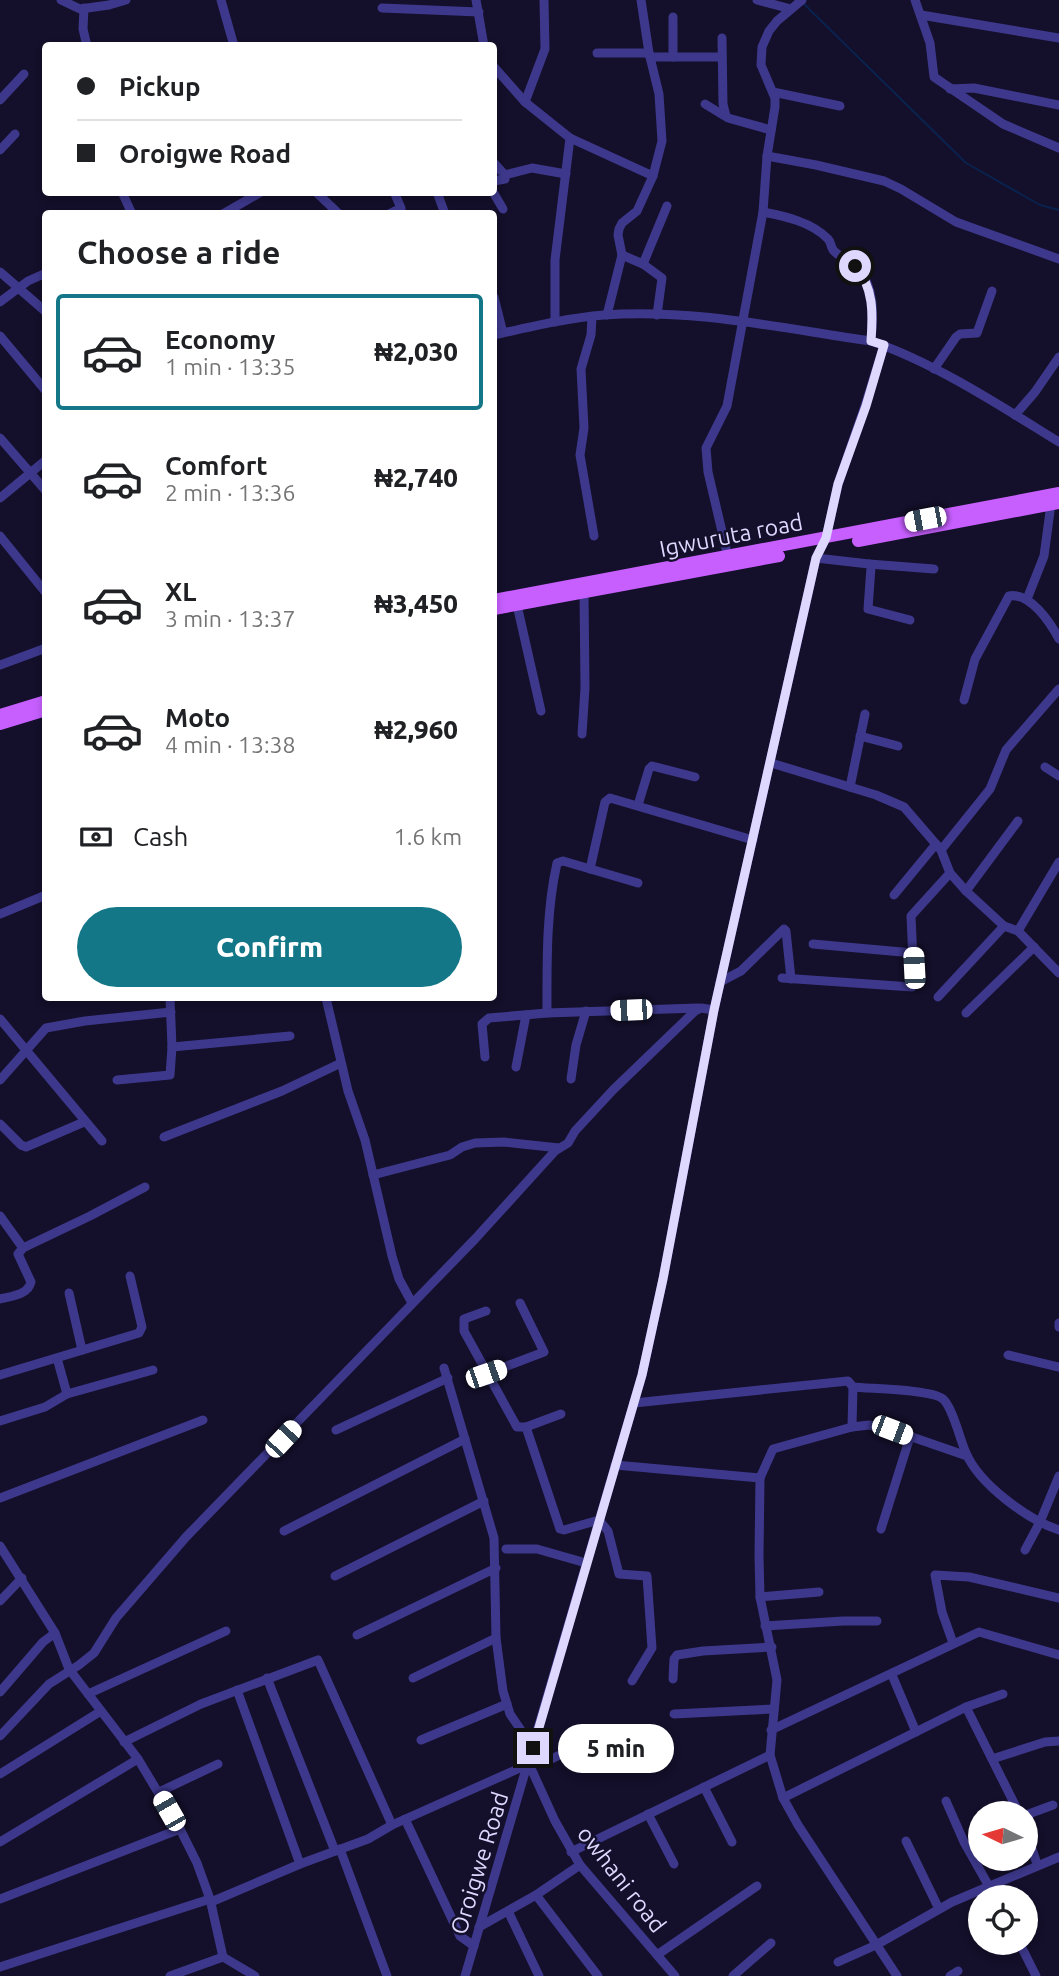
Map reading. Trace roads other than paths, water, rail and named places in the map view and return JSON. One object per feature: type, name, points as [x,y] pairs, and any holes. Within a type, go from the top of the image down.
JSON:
[{"type":"main road","name":"Igwuruta road","points":[[497,599],[728,557],[820,548],[1059,492]]},
{"type":"main road","name":"Igwuruta road","points":[[497,608],[1055,503]]},
{"type":"main road","points":[[0,715],[42,711]]},
{"type":"main road","points":[[0,724],[42,712]]},
{"type":"street","points":[[61,0],[76,8],[126,0]]},
{"type":"street","points":[[221,0],[233,42]]},
{"type":"street","points":[[476,0],[483,42]]},
{"type":"street","points":[[525,102],[545,49],[544,0]]},
{"type":"street","points":[[607,315],[622,254],[619,229],[622,223],[635,213],[653,176],[661,148],[659,94],[641,0]]},
{"type":"street","points":[[757,0],[796,5]]},
{"type":"street","points":[[915,0],[932,52],[933,77],[1003,124],[1059,148]]},
{"type":"street","points":[[728,557],[708,472],[706,448],[727,406],[763,212],[767,156],[775,107],[773,92],[761,65],[762,47],[769,31],[796,5]]},
{"type":"street","points":[[84,8],[83,29],[86,42]]},
{"type":"street","points":[[382,8],[479,12]]},
{"type":"street","points":[[921,15],[1059,38]]},
{"type":"street","points":[[673,17],[673,57]]},
{"type":"street","points":[[722,38],[723,104],[726,116]]},
{"type":"street","points":[[597,53],[722,57]]},
{"type":"street","points":[[497,70],[525,102],[570,138],[653,176]]},
{"type":"street","points":[[0,100],[24,74]]},
{"type":"street","points":[[950,89],[968,88],[1059,105]]},
{"type":"street","points":[[965,99],[968,88]]},
{"type":"street","points":[[773,92],[840,106]]},
{"type":"street","points":[[705,104],[726,116],[771,130]]},
{"type":"street","points":[[0,150],[15,134]]},
{"type":"street","points":[[555,322],[555,260],[570,138]]},
{"type":"street","points":[[767,156],[884,181],[901,188],[956,222],[1059,259]]},
{"type":"street","points":[[497,166],[505,175]]},
{"type":"street","points":[[505,175],[533,168],[566,174]]},
{"type":"street","points":[[497,180],[505,179],[505,175]]},
{"type":"street","points":[[230,210],[254,196]]},
{"type":"street","points":[[320,196],[335,210]]},
{"type":"street","points":[[396,196],[401,208],[397,210]]},
{"type":"street","points":[[495,196],[502,209]]},
{"type":"street","points":[[643,264],[667,206]]},
{"type":"street","points":[[763,212],[793,219],[821,233],[831,242],[833,251],[861,273],[870,293],[873,309],[871,341]]},
{"type":"street","points":[[622,254],[643,264],[662,278],[657,315]]},
{"type":"street","points":[[0,272],[42,309]]},
{"type":"street","points":[[0,302],[42,275]]},
{"type":"street","points":[[934,369],[948,346],[960,334],[977,333],[992,291]]},
{"type":"street","points":[[498,334],[607,315],[657,315],[742,323],[871,341],[934,369],[1059,442]]},
{"type":"street","points":[[592,317],[590,342],[581,369],[584,428],[580,455],[594,536]]},
{"type":"street","points":[[0,336],[42,386]]},
{"type":"street","name":"Oroigwe Road","points":[[466,1976],[634,1402],[663,1279],[720,982],[820,548],[884,345]]},
{"type":"street","points":[[1015,415],[1059,357]]},
{"type":"street","points":[[0,438],[42,486]]},
{"type":"street","points":[[0,498],[42,463]]},
{"type":"street","points":[[1027,599],[1044,556],[1055,503]]},
{"type":"street","points":[[0,536],[42,588]]},
{"type":"street","points":[[820,548],[869,564],[934,569]]},
{"type":"street","points":[[869,564],[868,609],[910,620]]},
{"type":"street","points":[[582,734],[585,688],[584,593]]},
{"type":"street","points":[[964,700],[975,659],[1009,596],[1027,599],[1059,639]]},
{"type":"street","points":[[517,605],[541,711]]},
{"type":"street","points":[[0,665],[42,649]]},
{"type":"street","points":[[894,895],[990,789],[1006,750],[1059,689]]},
{"type":"street","points":[[850,787],[865,714]]},
{"type":"street","points":[[860,736],[898,746]]},
{"type":"street","points":[[771,763],[904,807],[939,847],[950,873],[1004,926],[1018,931],[1059,973]]},
{"type":"street","points":[[638,805],[649,768],[652,766],[695,777]]},
{"type":"street","points":[[1045,767],[1059,776]]},
{"type":"street","points":[[590,869],[607,799],[638,805],[753,840]]},
{"type":"street","points":[[967,891],[1018,821]]},
{"type":"street","points":[[547,1013],[550,895],[557,863],[563,861],[638,883]]},
{"type":"street","points":[[1018,931],[1059,862]]},
{"type":"street","points":[[720,982],[741,971],[784,929],[787,978],[912,987],[915,982],[912,914],[950,873]]},
{"type":"street","points":[[0,914],[42,897]]},
{"type":"street","points":[[938,997],[1004,926]]},
{"type":"street","points":[[813,944],[913,953]]},
{"type":"street","points":[[966,1013],[1034,947]]},
{"type":"street","points":[[117,1080],[170,1075],[170,1001]]},
{"type":"street","points":[[327,1001],[341,1063],[373,1175],[385,1232],[399,1279],[412,1303]]},
{"type":"street","points":[[0,1736],[49,1684],[94,1653],[116,1618],[186,1537],[559,1148],[568,1143],[580,1125],[613,1090],[698,1008]]},
{"type":"street","points":[[485,1057],[483,1021],[489,1018],[586,1011],[698,1008],[714,1010]]},
{"type":"street","points":[[570,1079],[586,1011]]},
{"type":"street","points":[[0,1080],[25,1050],[49,1028],[85,1021],[171,1012]]},
{"type":"street","points":[[516,1067],[526,1015]]},
{"type":"street","points":[[0,1019],[102,1141]]},
{"type":"street","points":[[172,1047],[289,1036]]},
{"type":"street","points":[[164,1137],[282,1091],[341,1063]]},
{"type":"street","points":[[0,1124],[20,1146],[26,1147],[84,1122]]},
{"type":"street","points":[[373,1175],[450,1154],[475,1143],[504,1142],[559,1148]]},
{"type":"street","points":[[0,1299],[27,1290],[30,1286],[31,1282],[19,1259],[19,1251],[145,1187]]},
{"type":"street","points":[[0,1216],[23,1248]]},
{"type":"street","points":[[0,1375],[141,1331],[131,1276]]},
{"type":"street","points":[[69,1293],[82,1350]]},
{"type":"street","points":[[486,1374],[544,1352],[520,1303]]},
{"type":"street","points":[[486,1311],[467,1317],[462,1324],[486,1374],[517,1427],[526,1427],[561,1414]]},
{"type":"street","points":[[1008,1355],[1059,1367]]},
{"type":"street","points":[[57,1358],[67,1394]]},
{"type":"street","points":[[444,1368],[494,1538],[496,1638],[506,1704],[533,1748]]},
{"type":"street","points":[[0,1420],[45,1407],[67,1394],[153,1370]]},
{"type":"street","points":[[335,1430],[448,1378]]},
{"type":"street","points":[[634,1402],[851,1382],[852,1427]]},
{"type":"street","points":[[853,1387],[911,1391],[941,1398],[957,1426],[967,1456],[992,1486],[1019,1510],[1059,1530]]},
{"type":"street","points":[[0,1498],[203,1420]]},
{"type":"street","points":[[897,1976],[814,1851],[783,1798],[769,1755],[777,1680],[760,1597],[760,1478],[774,1449],[852,1427],[877,1426],[967,1456]]},
{"type":"street","points":[[526,1427],[560,1529],[599,1520],[608,1531],[619,1574],[645,1574],[648,1579],[652,1648],[632,1681]]},
{"type":"street","points":[[881,1529],[910,1437]]},
{"type":"street","points":[[284,1531],[465,1439]]},
{"type":"street","points":[[615,1465],[760,1478]]},
{"type":"street","points":[[1025,1550],[1059,1476]]},
{"type":"street","points":[[335,1576],[484,1501]]},
{"type":"street","points":[[0,1546],[55,1633],[69,1669],[138,1759],[180,1829],[197,1863],[211,1901],[223,1957],[255,1976]]},
{"type":"street","points":[[506,1549],[537,1549],[586,1563]]},
{"type":"street","points":[[0,1566],[8,1559]]},
{"type":"street","points":[[358,1635],[496,1568]]},
{"type":"street","points":[[954,1643],[942,1612],[935,1574],[969,1577],[1059,1598]]},
{"type":"street","points":[[0,1601],[22,1578]]},
{"type":"street","points":[[760,1597],[819,1592]]},
{"type":"street","points":[[765,1626],[877,1620]]},
{"type":"street","points":[[88,1694],[226,1631]]},
{"type":"street","points":[[771,1730],[982,1632],[1059,1655]]},
{"type":"street","points":[[0,1692],[43,1642],[55,1633]]},
{"type":"street","points":[[413,1678],[496,1638]]},
{"type":"street","points":[[673,1679],[674,1659],[677,1655],[772,1647]]},
{"type":"street","points":[[124,1742],[201,1704],[316,1660],[320,1661],[392,1825]]},
{"type":"street","points":[[892,1675],[916,1732]]},
{"type":"street","points":[[267,1678],[387,1976]]},
{"type":"street","points":[[237,1690],[300,1864]]},
{"type":"street","points":[[783,1798],[966,1707],[1003,1694]]},
{"type":"street","points":[[421,1740],[506,1704]]},
{"type":"street","points":[[966,1707],[1013,1801]]},
{"type":"street","points":[[674,1714],[774,1709]]},
{"type":"street","points":[[0,1774],[101,1711]]},
{"type":"street","points":[[0,1967],[211,1901],[368,1839],[392,1825],[529,1762],[543,1763],[612,1730]]},
{"type":"street","points":[[992,1759],[1045,1742],[1059,1741]]},
{"type":"street","points":[[571,1852],[769,1755]]},
{"type":"street","points":[[0,1842],[138,1759]]},
{"type":"street","name":"owhani road","points":[[529,1762],[571,1852],[675,1976]]},
{"type":"street","points":[[159,1792],[218,1764]]},
{"type":"street","points":[[704,1787],[732,1842]]},
{"type":"street","points":[[946,1801],[964,1842],[988,1885]]},
{"type":"street","points":[[1038,1811],[1053,1805]]},
{"type":"street","points":[[648,1814],[674,1864]]},
{"type":"street","points":[[405,1819],[460,1936],[474,1946]]},
{"type":"street","points":[[0,1899],[180,1829]]},
{"type":"street","points":[[906,1841],[939,1909]]},
{"type":"street","points":[[1038,1864],[1056,1857],[1059,1869]]},
{"type":"street","points":[[479,1927],[536,1895],[580,1865]]},
{"type":"street","points":[[996,1885],[1023,1871]]},
{"type":"street","points":[[657,1955],[757,1886]]},
{"type":"street","points":[[536,1895],[598,1976]]},
{"type":"street","points":[[838,1962],[876,1945],[939,1909],[968,1897]]},
{"type":"street","points":[[508,1911],[539,1976]]},
{"type":"street","points":[[733,1976],[771,1943]]},
{"type":"street","points":[[1025,1955],[1036,1976]]},
{"type":"street","points":[[170,1976],[223,1957]]},
{"type":"waterway","points":[[803,3],[966,163],[1040,205],[1059,210]]}]
